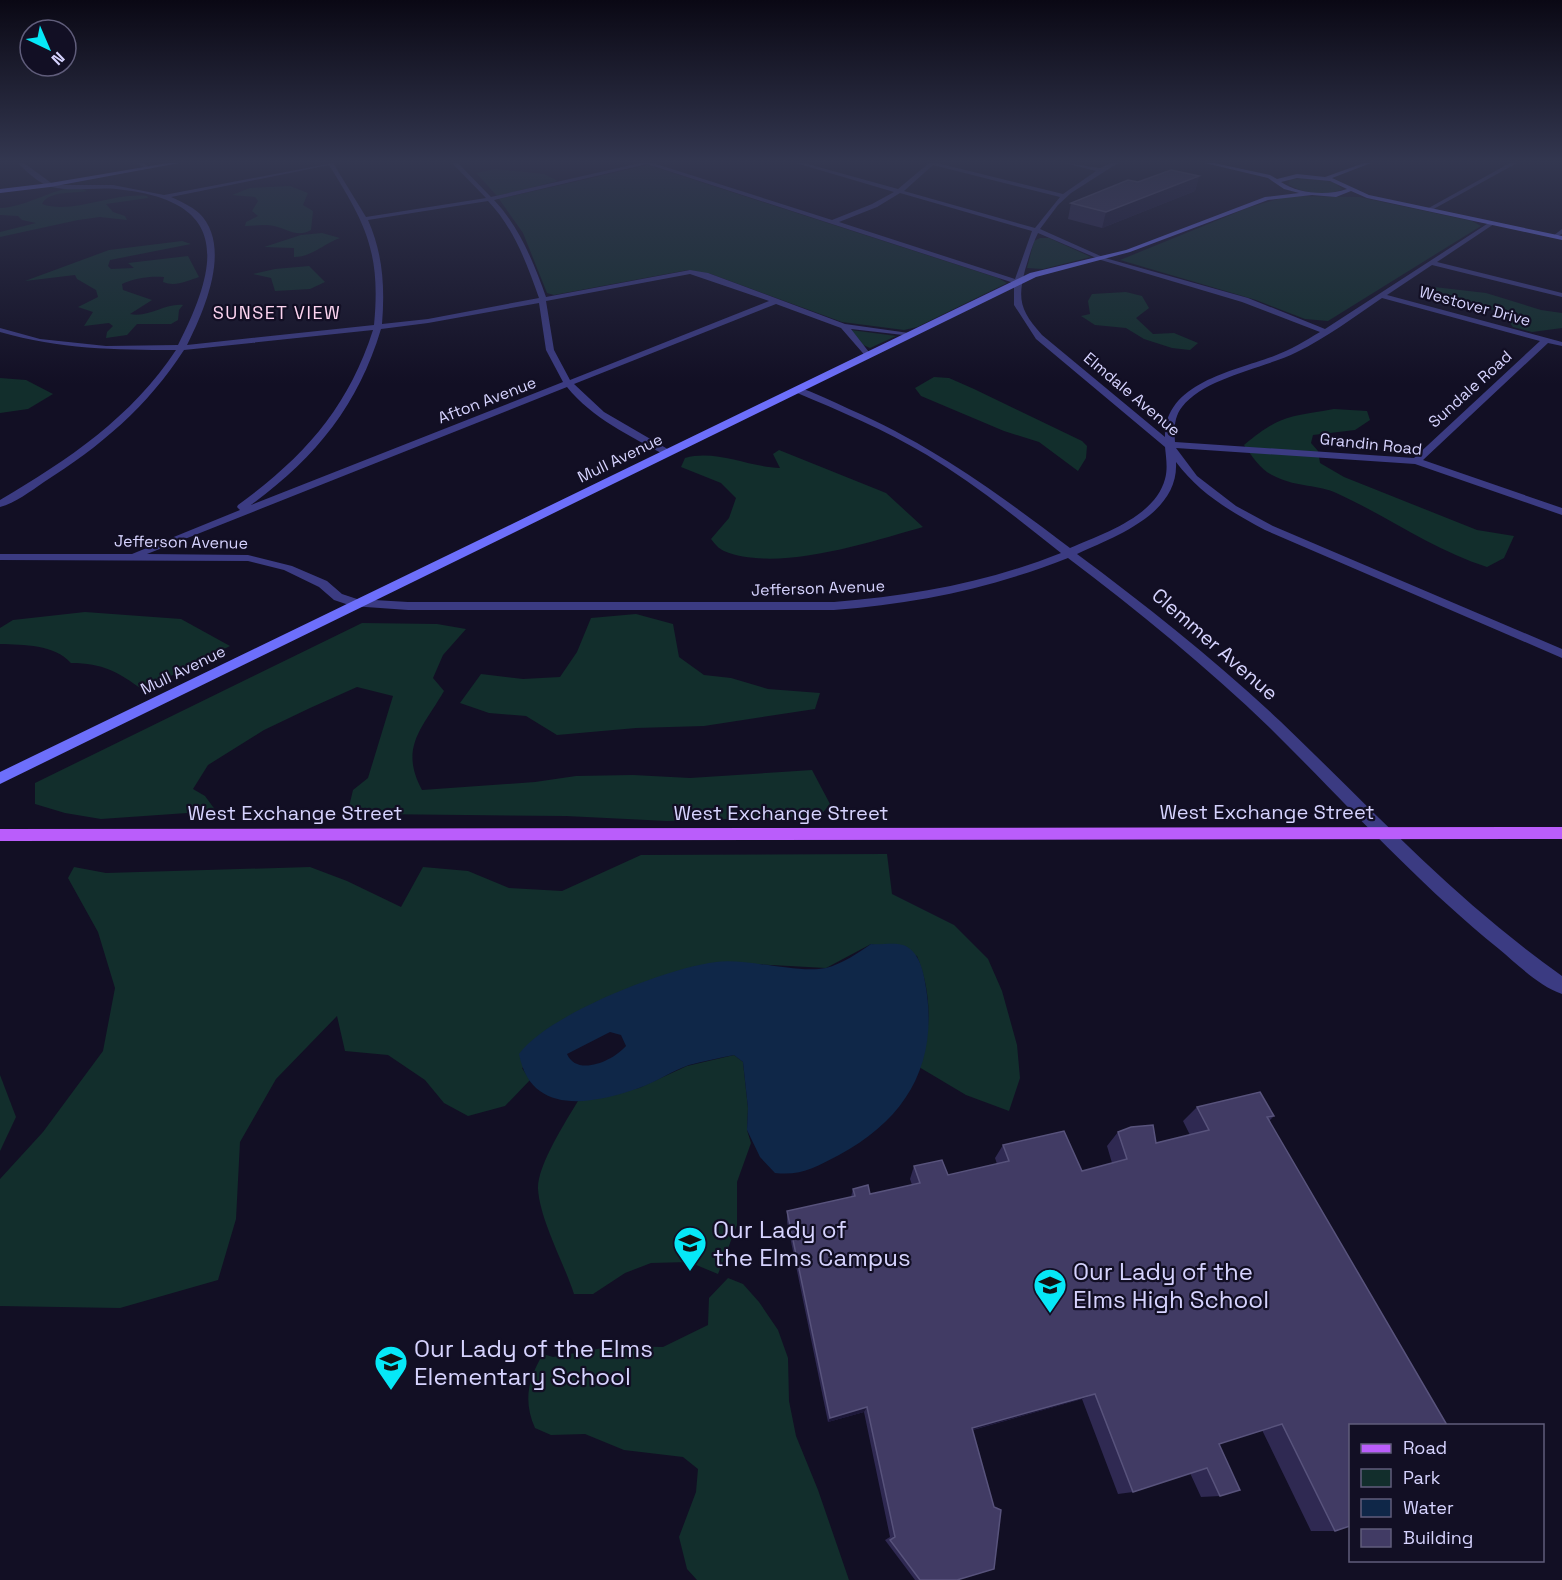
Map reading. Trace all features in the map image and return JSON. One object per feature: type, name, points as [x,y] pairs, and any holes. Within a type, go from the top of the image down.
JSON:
[{"type":"main road","name":"West Exchange Street","points":[[0,835],[1562,833]]},
{"type":"street","points":[[0,504],[71,460],[118,423],[158,384],[182,348],[207,286],[210,267],[208,237]]},
{"type":"street","points":[[130,557],[211,525],[254,499],[320,436],[344,407],[364,373],[381,300],[380,270],[372,237]]},
{"type":"street","points":[[516,237],[543,299],[542,306],[550,350],[569,384],[603,415],[668,453]]},
{"type":"street","points":[[878,237],[1018,282]]},
{"type":"street","name":"Elmdale Avenue","points":[[1033,237],[1026,251],[1018,282],[1016,297],[1022,315],[1039,337],[1169,445],[1193,478],[1217,497],[1250,518],[1562,654]]},
{"type":"street","points":[[1052,237],[1103,259],[1245,300],[1324,331]]},
{"type":"street","name":"Mull Avenue","points":[[0,778],[1033,275],[1103,259],[1163,237]]},
{"type":"street","name":"Jefferson Avenue","points":[[0,557],[259,560],[312,578],[338,597],[356,603],[432,607],[870,604],[970,588],[1030,570],[1071,554],[1133,523],[1151,510],[1172,478],[1169,445],[1170,422],[1173,414],[1187,396],[1293,351],[1472,237]]},
{"type":"street","points":[[1431,263],[1562,295]]},
{"type":"street","points":[[0,330],[39,341],[69,345],[129,350],[182,348],[376,328],[497,310],[625,283],[693,272],[844,326],[912,334]]},
{"type":"street","name":"Westover Drive","points":[[1381,296],[1562,344]]},
{"type":"street","name":"Afton Avenue","points":[[211,525],[774,302]]},
{"type":"street","points":[[844,326],[868,356]]},
{"type":"street","name":"Sundale Road","points":[[1416,460],[1546,340]]},
{"type":"street","name":"Clemmer Avenue","points":[[798,390],[862,417],[930,452],[1003,500],[1150,613],[1222,674],[1381,832],[1492,934],[1562,986]]},
{"type":"street","name":"Grandin Road","points":[[1169,445],[1416,460],[1562,512]]},
{"type":"green space","points":[[296,237],[340,238],[312,253],[294,257],[294,248],[264,247]]},
{"type":"green space","points":[[524,237],[870,237],[998,278],[1007,283],[917,327],[904,330],[842,322],[711,274],[688,270],[554,295],[547,293]]},
{"type":"green space","points":[[1177,237],[1464,237],[1328,321],[1305,319],[1256,300],[1120,260]]},
{"type":"green space","points":[[1049,238],[1091,257],[1043,269],[1027,268],[1034,241]]},
{"type":"green space","points":[[182,241],[191,244],[110,260],[108,266],[111,269],[134,268],[128,263],[188,256],[199,277],[176,284],[163,282],[164,277],[148,277],[122,284],[123,290],[152,300],[130,314],[144,314],[170,306],[183,305],[179,310],[178,320],[171,324],[137,324],[127,335],[106,338],[107,332],[113,326],[109,323],[84,326],[93,312],[78,307],[98,297],[96,290],[77,279],[75,275],[25,281],[109,250]]},
{"type":"green space","points":[[309,266],[325,282],[310,289],[275,291],[271,278],[253,274],[275,269]]},
{"type":"green space","points":[[1434,287],[1486,293],[1541,310],[1562,313],[1562,328],[1532,332],[1513,327],[1502,313],[1434,290]]},
{"type":"green space","points":[[1126,292],[1142,296],[1149,308],[1136,318],[1153,334],[1174,333],[1198,343],[1190,350],[1172,348],[1144,339],[1126,328],[1095,325],[1081,316],[1090,314],[1088,301],[1092,294]]},
{"type":"green space","points":[[851,330],[896,336],[870,348],[861,344]]},
{"type":"green space","points":[[934,377],[949,378],[1082,441],[1087,446],[1086,458],[1078,471],[1039,442],[1004,431],[921,396],[915,388]]},
{"type":"green space","points":[[0,378],[26,380],[53,394],[28,409],[0,413]]},
{"type":"green space","points":[[1334,409],[1367,411],[1370,420],[1355,430],[1313,435],[1311,443],[1318,451],[1320,463],[1344,477],[1477,530],[1514,536],[1504,558],[1487,567],[1467,560],[1334,492],[1280,479],[1256,462],[1244,445],[1267,427],[1286,418]]},
{"type":"green space","points":[[779,450],[886,493],[923,527],[851,547],[796,557],[770,559],[746,557],[722,550],[711,539],[729,518],[736,498],[721,483],[681,467],[685,458],[720,457],[780,468],[773,454]]},
{"type":"green space","points":[[85,612],[181,619],[230,646],[143,690],[110,670],[82,663],[71,663],[56,652],[47,649],[29,645],[0,644],[0,628],[13,620]]},
{"type":"green space","points":[[636,614],[673,624],[679,657],[704,675],[731,678],[768,689],[820,693],[815,709],[704,726],[636,728],[557,735],[526,716],[489,713],[460,703],[481,674],[523,679],[560,677],[577,652],[591,618]]},
{"type":"green space","points":[[362,623],[437,624],[466,629],[443,655],[433,678],[444,691],[416,739],[413,762],[415,775],[422,790],[535,782],[576,776],[633,775],[690,778],[812,770],[830,804],[820,816],[667,821],[566,816],[373,814],[348,811],[353,790],[368,778],[393,696],[357,687],[264,730],[208,765],[193,789],[205,796],[216,811],[101,819],[65,813],[35,804],[35,783]]},
{"type":"green space","points":[[887,854],[892,894],[954,925],[988,959],[1002,991],[1017,1045],[1020,1078],[1009,1111],[966,1095],[919,1067],[928,1025],[928,998],[917,956],[871,944],[826,968],[717,962],[522,1068],[530,1080],[505,1106],[468,1116],[444,1103],[425,1080],[388,1055],[345,1051],[337,1016],[276,1079],[240,1142],[236,1219],[218,1280],[120,1308],[0,1306],[0,1179],[43,1132],[103,1051],[115,988],[98,932],[68,878],[74,867],[106,873],[310,867],[347,881],[401,907],[423,867],[468,871],[509,888],[562,891],[641,855]]},
{"type":"green space","points":[[734,1055],[743,1062],[748,1108],[747,1130],[751,1143],[737,1182],[737,1225],[718,1274],[689,1262],[651,1263],[625,1273],[593,1294],[574,1294],[543,1214],[538,1189],[547,1156],[578,1101],[639,1088],[687,1066]]},
{"type":"green space","points":[[0,1075],[16,1117],[0,1151]]},
{"type":"green space","points":[[728,1278],[743,1284],[759,1302],[778,1330],[788,1358],[789,1401],[796,1436],[818,1490],[849,1580],[697,1580],[687,1569],[679,1537],[696,1492],[698,1469],[683,1457],[624,1450],[585,1434],[551,1435],[535,1428],[528,1399],[534,1372],[543,1354],[553,1357],[614,1346],[663,1347],[708,1325],[709,1298]]},
{"type":"water","points":[[871,944],[903,945],[908,947],[919,960],[924,977],[928,1011],[928,1037],[923,1062],[900,1105],[884,1123],[839,1155],[808,1170],[784,1174],[775,1173],[760,1157],[747,1130],[748,1108],[743,1062],[734,1055],[689,1065],[645,1086],[621,1094],[584,1101],[566,1101],[550,1097],[536,1088],[526,1074],[519,1054],[534,1039],[581,1009],[610,995],[669,973],[729,961],[801,969],[826,968],[844,961]],"holes":[[[610,1032],[621,1035],[626,1046],[604,1061],[587,1066],[579,1065],[567,1054]]]},
{"type":"building","points":[[1260,1092],[1274,1116],[1267,1117],[1446,1424],[1349,1424],[1349,1526],[1335,1531],[1282,1424],[1219,1444],[1240,1490],[1220,1496],[1207,1468],[1133,1492],[1095,1394],[972,1428],[994,1507],[1001,1510],[994,1569],[957,1580],[920,1580],[890,1540],[895,1537],[867,1407],[830,1418],[787,1211],[855,1196],[853,1189],[868,1185],[870,1194],[920,1183],[914,1166],[942,1160],[948,1175],[1009,1161],[1003,1145],[1064,1131],[1082,1171],[1127,1159],[1118,1132],[1131,1127],[1153,1125],[1156,1143],[1209,1130],[1197,1107]]},
{"type":"place","name":"Our Lady of the Elms Campus","points":[[690,1272]]},
{"type":"place","name":"Our Lady of the Elms High School","points":[[1050,1314]]},
{"type":"place","name":"Our Lady of the Elms Elementary School","points":[[391,1391]]},
{"type":"district","name":"SUNSET VIEW","points":[[277,312]]}]
